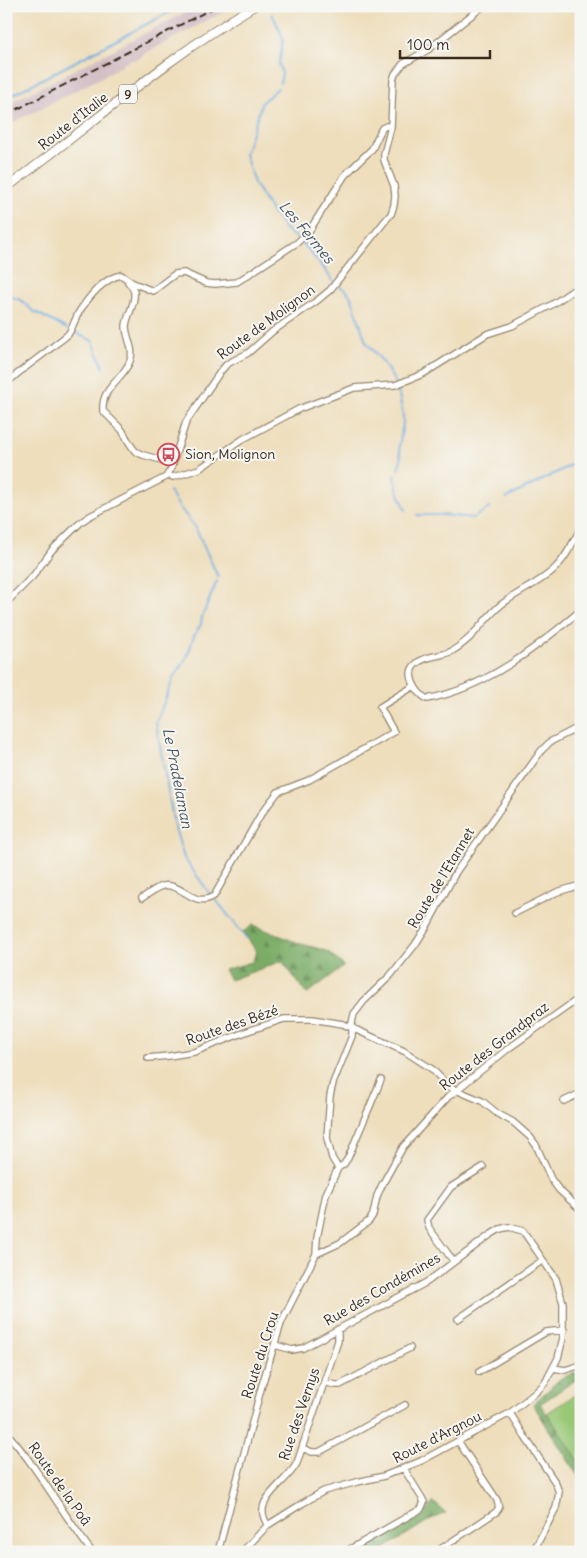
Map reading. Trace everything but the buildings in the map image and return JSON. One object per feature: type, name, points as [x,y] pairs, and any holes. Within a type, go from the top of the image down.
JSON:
[{"type":"main road","name":"Route d'Italie","points":[[6,188],[158,69],[254,6]]},
{"type":"street","name":"Route de Molignon","points":[[168,475],[186,422],[220,372],[227,364],[248,352],[272,331],[334,287],[391,214],[394,206],[394,186],[384,160],[384,154],[391,127],[393,80],[403,64],[429,49],[483,6]]},
{"type":"street","points":[[6,384],[18,372],[47,352],[68,333],[78,313],[91,297],[104,283],[115,276],[121,275],[133,283],[153,291],[176,274],[184,273],[208,283],[236,282],[300,240],[309,231],[345,175],[372,149],[382,128],[386,126],[391,127]]},
{"type":"street","points":[[121,275],[131,284],[134,290],[134,299],[126,326],[132,353],[129,363],[105,394],[102,403],[103,412],[122,430],[135,451],[173,463]]},
{"type":"street","points":[[6,603],[32,576],[52,550],[81,522],[90,516],[168,475],[173,477],[199,469],[243,439],[299,409],[354,388],[395,385],[423,374],[487,334],[512,326],[552,304],[581,285]]},
{"type":"street","points":[[581,528],[560,564],[552,571],[502,604],[474,634],[452,651],[424,659],[415,664],[411,672],[414,686],[421,696],[427,699],[441,696],[486,678],[515,661],[581,610]]},
{"type":"street","points":[[142,898],[157,889],[168,886],[198,900],[207,900],[214,896],[261,814],[278,792],[310,780],[394,732],[380,707],[414,686]]},
{"type":"street","name":"Route de l'Etannet","points":[[352,1029],[352,1018],[356,1010],[390,976],[415,945],[456,872],[541,751],[550,742],[581,726]]},
{"type":"street","points":[[515,913],[557,892],[581,885]]},
{"type":"street","name":"Route des Grandpraz","points":[[316,1254],[340,1243],[368,1221],[373,1215],[382,1185],[403,1147],[448,1097],[509,1048],[581,997]]},
{"type":"street","name":"Route des Bézé","points":[[148,1058],[194,1052],[284,1019],[324,1020],[343,1024],[404,1050],[432,1069],[446,1084],[482,1102],[513,1122],[530,1137],[559,1190],[581,1210]]},
{"type":"street","points":[[338,1168],[332,1158],[327,1138],[330,1096],[333,1083],[350,1042],[352,1029]]},
{"type":"street","name":"Route du Crou","points":[[218,1552],[262,1384],[282,1321],[316,1254],[317,1238],[326,1194],[338,1168],[348,1158],[381,1080]]},
{"type":"street","points":[[564,1101],[581,1093]]},
{"type":"street","points":[[454,1262],[429,1228],[428,1220],[451,1187],[483,1167]]},
{"type":"street","name":"Rue des Condémines","points":[[274,1345],[292,1350],[300,1349],[426,1282],[496,1232],[509,1227],[522,1232],[556,1279],[563,1303],[564,1330],[561,1350],[554,1368]]},
{"type":"street","points":[[458,1319],[543,1260]]},
{"type":"street","name":"Rue des Vernys","points":[[268,1525],[262,1517],[263,1506],[295,1467],[338,1341],[338,1329]]},
{"type":"street","points":[[479,1372],[546,1332],[564,1330]]},
{"type":"street","points":[[324,1382],[340,1385],[410,1348]]},
{"type":"street","points":[[554,1368],[565,1370],[581,1365]]},
{"type":"street","name":"Route d'Argnou","points":[[242,1552],[268,1525],[324,1491],[404,1469],[510,1413],[540,1389],[554,1368]]},
{"type":"street","points":[[302,1448],[312,1452],[319,1452],[405,1405]]},
{"type":"street","points":[[510,1413],[555,1482],[559,1492],[556,1508],[533,1552]]},
{"type":"street","name":"Route de la Poâ","points":[[6,1432],[41,1476],[92,1552]]},
{"type":"street","points":[[436,1552],[496,1512],[499,1508],[497,1500],[458,1441]]},
{"type":"street","points":[[345,1552],[421,1509],[424,1502],[404,1469]]},
{"type":"shaded area","points":[[198,6],[235,6],[145,53],[139,59],[130,60],[104,76],[6,126],[6,105]]},
{"type":"green space","points":[[253,925],[298,943],[327,951],[344,966],[307,994],[282,961],[230,980],[224,970],[252,962],[257,952],[243,932]]},
{"type":"green space","points":[[581,1371],[581,1378],[540,1404],[581,1464],[581,1481],[533,1404],[561,1378]]},
{"type":"green space","points":[[581,1391],[581,1463],[580,1463],[547,1413]]},
{"type":"green space","points":[[433,1502],[446,1513],[431,1519],[379,1552],[357,1552],[424,1515]]},
{"type":"waterway","points":[[6,98],[181,6]]},
{"type":"waterway","name":"Les Fermes","points":[[272,14],[283,40],[279,64],[282,73],[280,83]]},
{"type":"waterway","name":"Les Fermes","points":[[278,88],[262,102],[245,154],[254,183],[285,229],[303,243],[333,282],[347,291],[352,299],[366,342],[383,362],[396,384]]},
{"type":"waterway","name":"Le Pradelaman","points":[[6,295],[21,300],[33,311],[67,329]]},
{"type":"waterway","name":"Le Pradelaman","points":[[74,332],[93,341],[103,367]]},
{"type":"waterway","name":"Les Fermes","points":[[398,390],[403,414],[399,447],[401,459],[398,469]]},
{"type":"waterway","name":"Les Fermes","points":[[507,498],[581,460]]},
{"type":"waterway","name":"Les Fermes","points":[[395,475],[397,489],[406,510]]},
{"type":"waterway","name":"Le Pradelaman","points":[[169,491],[195,527],[218,577]]},
{"type":"waterway","name":"Les Fermes","points":[[417,515],[473,518],[491,507]]},
{"type":"waterway","name":"Le Pradelaman","points":[[210,894],[184,858],[174,825],[156,723],[174,677],[187,657],[217,581]]},
{"type":"waterway","name":"Le Pradelaman","points":[[216,900],[247,939]]},
{"type":"railway","points":[[6,115],[217,6]]},
{"type":"place","name":"Sion, Molignon","points":[[169,454]]}]
